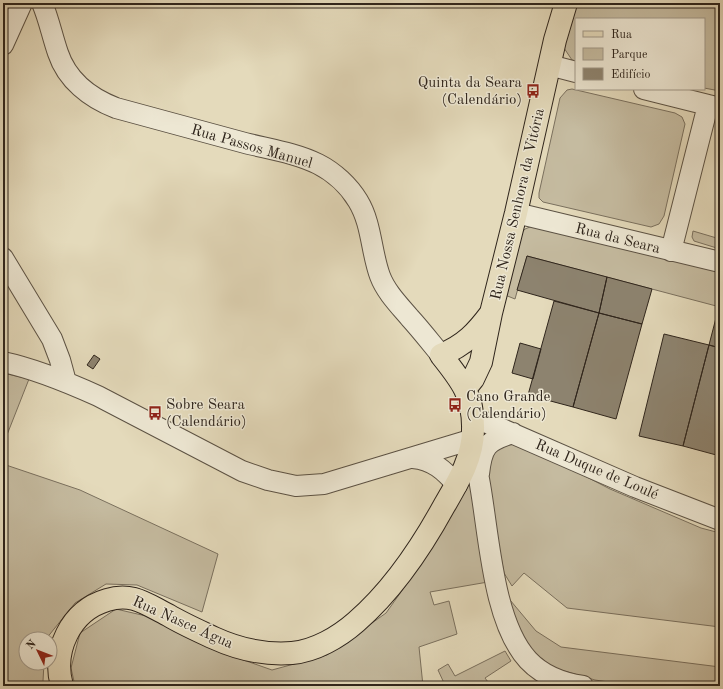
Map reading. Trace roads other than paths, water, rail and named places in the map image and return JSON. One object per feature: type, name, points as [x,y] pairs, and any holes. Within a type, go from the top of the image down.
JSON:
[{"type":"main road","name":"Rua Nossa Senhora da Vitória","points":[[465,389],[473,379],[481,362],[549,65],[566,3]]},
{"type":"main road","name":"Rua Nossa Senhora da Vitória","points":[[441,355],[455,350],[468,341],[491,313]]},
{"type":"main road","name":"Rua Passos Manuel","points":[[441,355],[465,389],[472,408],[472,436]]},
{"type":"main road","points":[[457,485],[464,471],[472,436]]},
{"type":"main road","name":"Rua Nasce Água","points":[[62,686],[59,664],[60,650],[65,636],[75,621],[87,610],[105,600],[121,596],[136,599],[215,638],[243,649],[272,654],[293,653],[310,650],[326,642],[356,622],[383,595],[406,566],[434,525],[457,485]]},
{"type":"street","points":[[3,45],[22,3]]},
{"type":"street","name":"Rua Passos Manuel","points":[[42,3],[47,14],[63,65],[79,86],[102,103],[286,153],[317,164],[330,171],[358,200],[364,212],[372,238],[376,264],[386,288],[393,299],[441,355]]},
{"type":"street","points":[[549,65],[575,72]]},
{"type":"street","points":[[648,90],[714,107],[671,251]]},
{"type":"street","name":"Rua da Seara","points":[[516,213],[720,262]]},
{"type":"street","points":[[3,258],[52,339],[66,382]]},
{"type":"street","points":[[3,362],[21,366],[66,382],[98,396],[242,471],[282,484],[296,486],[324,484],[413,458],[472,436],[492,565],[508,629],[519,649],[528,661],[540,671],[553,677],[582,686]]},
{"type":"street","points":[[479,478],[481,461],[486,447],[498,438],[513,433]]},
{"type":"street","name":"Rua Duque de Loulé","points":[[472,436],[513,433],[635,487],[720,520]]},
{"type":"street","points":[[413,458],[427,460],[435,464],[457,485]]},
{"type":"place","name":"Quinta da Seara (Calendário)","points":[[533,91]]},
{"type":"place","name":"Cano Grande (Calendário)","points":[[455,405]]},
{"type":"place","name":"Sobre Seara (Calendário)","points":[[155,413]]}]
